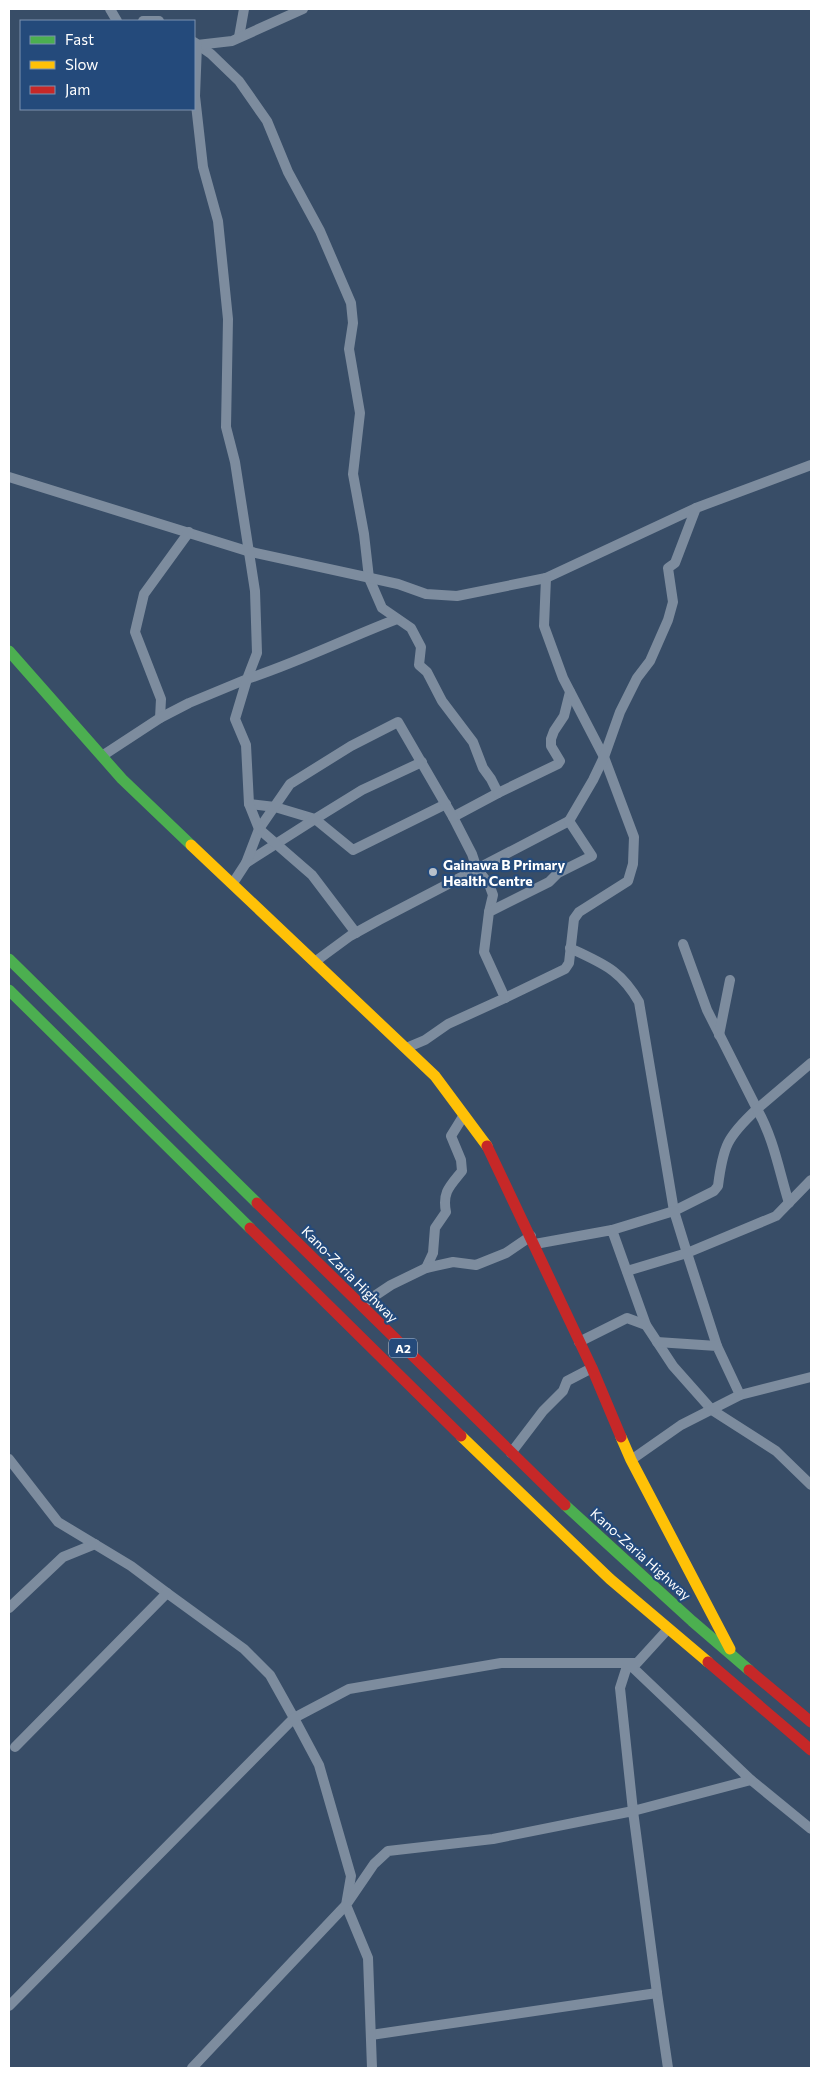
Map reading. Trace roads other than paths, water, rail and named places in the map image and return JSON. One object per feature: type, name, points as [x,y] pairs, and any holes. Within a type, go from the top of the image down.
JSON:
[{"type":"main road","points":[[9,651],[122,779],[316,961],[435,1076],[490,1150],[592,1368],[631,1460],[732,1652]]},
{"type":"main road","name":"Kano-Zaria Highway","points":[[9,959],[511,1453],[600,1538],[692,1621],[732,1652],[811,1722]]},
{"type":"main road","name":"A2","points":[[9,990],[481,1456],[610,1579],[811,1750]]},
{"type":"street","points":[[110,9],[116,20]]},
{"type":"street","points":[[239,37],[244,9]]},
{"type":"street","points":[[195,43],[232,41],[303,9]]},
{"type":"street","points":[[195,43],[211,54],[239,81],[267,121],[288,172],[320,231],[351,304],[353,314],[349,355],[360,414],[353,474],[364,534],[369,578],[382,608],[412,628],[421,647],[419,665],[427,672],[442,701],[473,742],[483,768],[491,778],[498,793]]},
{"type":"street","points":[[195,84],[203,167],[218,221],[228,319],[226,427],[235,462],[247,551],[255,591],[257,653],[235,719],[246,744],[249,804],[259,829],[312,875],[356,932]]},
{"type":"street","points":[[9,477],[247,551],[398,584],[426,594],[457,596],[546,578],[696,508],[811,465]]},
{"type":"street","points":[[316,961],[356,932],[570,821],[604,757],[620,712],[637,678],[650,661],[668,620],[673,602],[668,568],[675,563],[696,508]]},
{"type":"street","points":[[160,718],[161,699],[135,632],[144,594],[189,532]]},
{"type":"street","points":[[406,1048],[425,1040],[448,1024],[565,969],[569,963],[574,919],[579,912],[628,880],[633,864],[634,837],[604,757],[570,692],[544,626],[546,578]]},
{"type":"street","points":[[102,756],[160,718],[189,702],[278,669],[316,651],[397,619]]},
{"type":"street","points":[[453,817],[558,764],[560,761],[551,746],[551,739],[564,716],[570,692]]},
{"type":"street","points":[[233,883],[246,863],[259,829],[290,784],[351,746],[398,722],[453,817],[472,854],[477,869],[489,884],[493,895],[484,952],[506,998]]},
{"type":"street","points":[[246,863],[362,790],[422,762]]},
{"type":"street","points":[[249,804],[275,806],[315,819],[353,850],[446,804]]},
{"type":"street","points":[[489,912],[549,882],[558,873],[592,856],[570,821]]},
{"type":"street","points":[[683,944],[719,1034],[768,1128],[789,1204]]},
{"type":"street","points":[[570,948],[612,969],[628,983],[639,1002],[674,1210],[717,1346],[740,1395]]},
{"type":"street","points":[[719,1034],[730,980]]},
{"type":"street","points":[[361,1305],[391,1285],[426,1268],[453,1262],[476,1264],[506,1253],[533,1240],[612,1230],[674,1210],[714,1191],[718,1186],[724,1147],[736,1128],[811,1063]]},
{"type":"street","points":[[426,1268],[433,1253],[434,1228],[446,1212],[444,1200],[448,1189],[462,1172],[461,1160],[451,1136],[464,1115]]},
{"type":"street","points":[[627,1271],[687,1253],[776,1216],[811,1180]]},
{"type":"street","points":[[612,1230],[646,1325],[673,1366],[712,1410],[776,1451],[811,1485]]},
{"type":"street","points":[[580,1342],[627,1318],[646,1325]]},
{"type":"street","points":[[657,1342],[717,1346]]},
{"type":"street","points":[[511,1453],[543,1411],[563,1390],[567,1381],[592,1368]]},
{"type":"street","points":[[631,1460],[673,1430],[740,1395],[811,1377]]},
{"type":"street","points":[[9,1459],[58,1522],[131,1566],[244,1649],[270,1675],[319,1765],[351,1876],[346,1905],[368,1958],[372,2068]]},
{"type":"street","points":[[9,1608],[62,1557],[95,1544]]},
{"type":"street","points":[[15,1747],[167,1593]]},
{"type":"street","points":[[9,2006],[294,1718],[349,1688],[492,1665],[637,1663],[668,1629]]},
{"type":"street","points":[[628,1663],[751,1780],[811,1829]]},
{"type":"street","points":[[628,1663],[620,1688],[633,1811],[668,2068]]},
{"type":"street","points":[[192,2068],[346,1905],[374,1864],[388,1851],[493,1839],[633,1811],[751,1780]]},
{"type":"street","points":[[371,2035],[657,1993]]},
{"type":"place","name":"Gainawa B Primary Health Centre","points":[[433,872]]}]
